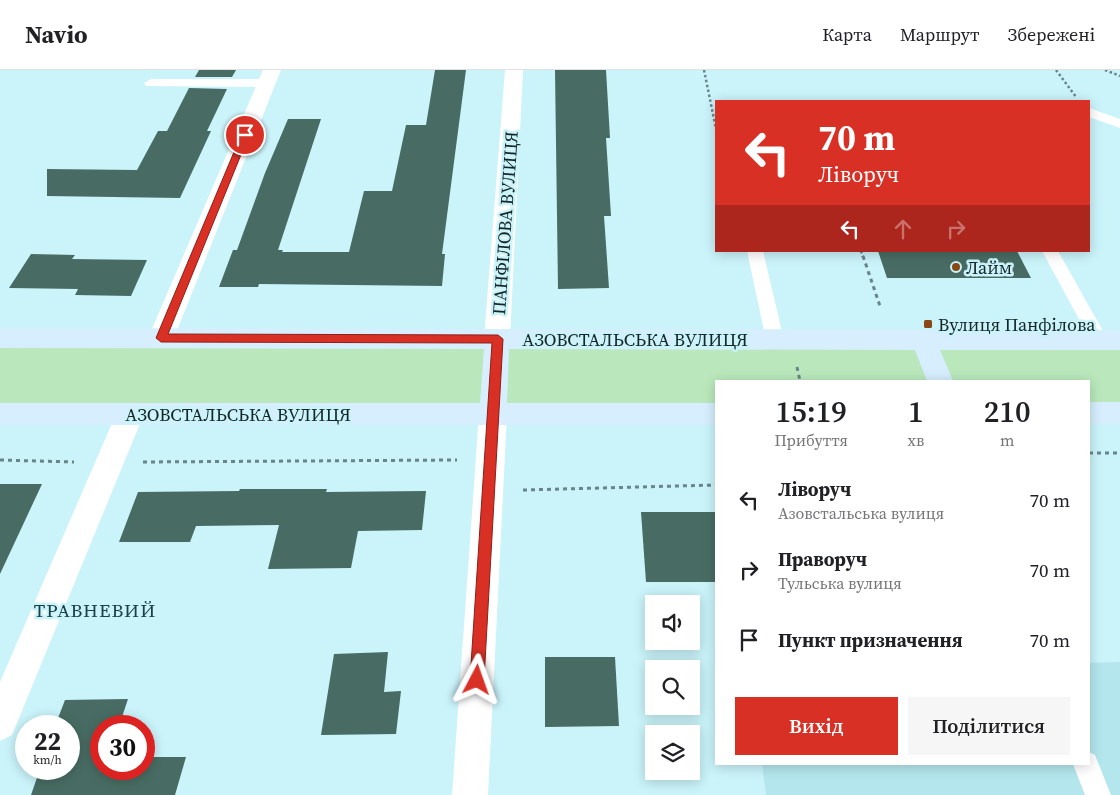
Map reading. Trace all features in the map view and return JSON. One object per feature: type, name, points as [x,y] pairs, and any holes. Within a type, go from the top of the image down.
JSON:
[{"type":"street","name":"ПАНФІЛОВА ВУЛИЦЯ","points":[[470,795],[514,70]]},
{"type":"street","points":[[161,338],[269,76]]},
{"type":"street","name":"АЗОВСТАЛЬСЬКА ВУЛИЦЯ","points":[[0,338],[1110,340]]},
{"type":"street","points":[[924,340],[940,380]]},
{"type":"street","points":[[1090,413],[1120,413]]},
{"type":"street","name":"АЗОВСТАЛЬСЬКА ВУЛИЦЯ","points":[[0,414],[715,414]]},
{"type":"street","points":[[0,723],[130,414]]},
{"type":"lane","points":[[151,83],[269,76]]},
{"type":"lane","points":[[1090,112],[1120,124]]},
{"type":"lane","points":[[755,252],[775,340]]},
{"type":"lane","points":[[1051,252],[1110,340]]},
{"type":"lane","points":[[1086,765],[1098,795]]},
{"type":"path","points":[[704,70],[714,111]]},
{"type":"path","points":[[1056,70],[1078,100]]},
{"type":"path","points":[[1105,70],[1120,76]]},
{"type":"path","points":[[861,252],[881,309]]},
{"type":"path","points":[[1090,453],[1120,453]]},
{"type":"path","points":[[0,460],[110,463],[463,460]]},
{"type":"path","points":[[524,490],[715,486]]},
{"type":"shaded area","points":[[1120,662],[1120,795],[766,795],[762,765],[1090,765],[1090,663]]},
{"type":"green space","points":[[0,345],[1120,348],[1120,406],[1090,406],[1090,380],[715,380],[715,406],[0,405]]},
{"type":"building","points":[[199,70],[236,70],[232,77],[195,77]]},
{"type":"building","points":[[435,70],[466,70],[442,254],[445,254],[442,286],[259,284],[258,287],[219,287],[233,250],[237,250],[265,173],[288,119],[321,119],[278,250],[283,250],[282,252],[349,252],[364,191],[392,191],[406,125],[426,125]]},
{"type":"building","points":[[555,70],[606,70],[610,138],[606,138],[611,216],[604,216],[609,288],[558,289]]},
{"type":"building","points":[[189,88],[227,89],[207,131],[211,131],[180,198],[47,196],[47,169],[137,170],[158,131],[167,131]]},
{"type":"building","points":[[878,252],[1018,252],[1031,278],[887,278]]},
{"type":"building","points":[[31,254],[75,255],[72,259],[147,260],[131,296],[75,295],[78,289],[9,288]]},
{"type":"building","points":[[0,484],[42,484],[0,574]]},
{"type":"building","points":[[240,489],[327,489],[326,492],[426,491],[422,530],[358,531],[351,568],[268,569],[279,525],[196,526],[190,542],[119,542],[138,492],[239,491]]},
{"type":"building","points":[[641,512],[715,512],[715,582],[646,582]]},
{"type":"building","points":[[388,652],[384,692],[401,691],[396,734],[321,735],[334,654]]},
{"type":"building","points":[[545,657],[615,657],[619,726],[545,727]]},
{"type":"building","points":[[128,699],[123,715],[90,715],[90,780],[155,780],[155,757],[186,757],[175,795],[31,795],[36,780],[80,780],[80,715],[59,715],[65,700]]},
{"type":"place","name":"Лайм","points":[[956,267]]},
{"type":"place","name":"Вулиця Панфілова","points":[[928,324]]},
{"type":"district","name":"ТРАВНЕВИЙ","points":[[95,610]]},
{"type":"route","points":[[245,135],[161,338],[498,339],[477,680]]}]
